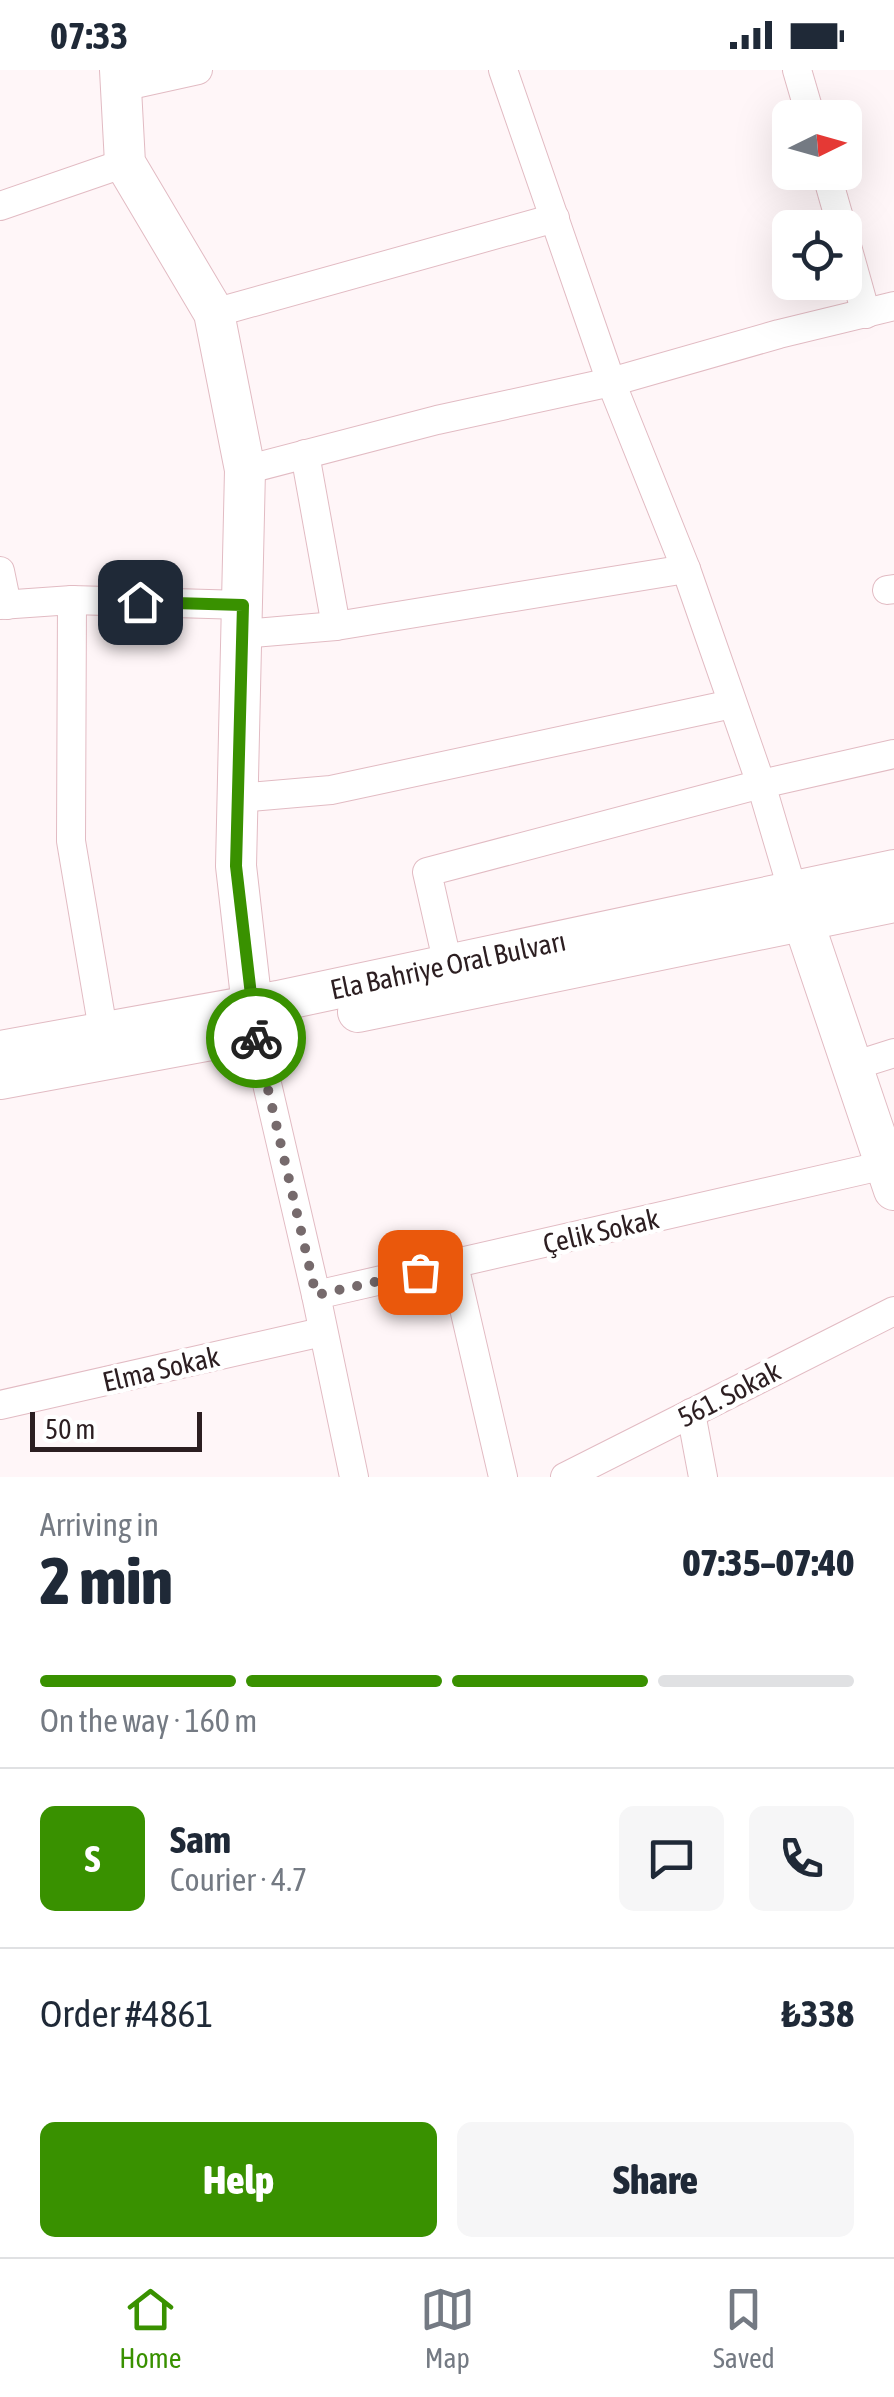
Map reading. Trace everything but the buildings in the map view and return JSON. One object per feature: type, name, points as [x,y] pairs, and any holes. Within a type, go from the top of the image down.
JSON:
[{"type":"main road","points":[[120,78],[125,163],[214,313],[245,470],[236,866],[253,1019]]},
{"type":"main road","name":"Ela Bahriye Oral Bulvarı","points":[[0,1079],[253,1019],[799,907],[894,870]]},
{"type":"main road","name":"Ela Bahriye Oral Bulvarı","points":[[0,1050],[103,1030],[253,1019],[448,965],[799,907],[894,902]]},
{"type":"main road","points":[[799,907],[889,1178]]},
{"type":"street","points":[[120,78],[198,70]]},
{"type":"street","points":[[503,70],[610,382],[686,569],[799,907]]},
{"type":"street","points":[[797,70],[805,100]]},
{"type":"street","points":[[0,206],[125,163]]},
{"type":"street","points":[[214,313],[555,218]]},
{"type":"street","points":[[862,300],[866,314]]},
{"type":"street","points":[[245,470],[437,420],[610,382],[894,306]]},
{"type":"street","points":[[305,454],[336,626]]},
{"type":"street","points":[[0,572],[3,605],[72,600],[336,626],[686,569]]},
{"type":"street","points":[[72,600],[71,841],[103,1030]]},
{"type":"street","points":[[238,798],[332,790],[732,704]]},
{"type":"street","points":[[448,965],[427,872],[761,784],[894,754]]},
{"type":"street","points":[[253,1019],[354,1477]]},
{"type":"street","points":[[854,1066],[894,1054]]},
{"type":"street","name":"Çelik Sokak","points":[[316,1295],[889,1178]]},
{"type":"street","points":[[454,1265],[503,1477]]},
{"type":"street","name":"561. Sokak","points":[[565,1477],[894,1311]]},
{"type":"street","name":"Elma Sokak","points":[[0,1405],[322,1332]]},
{"type":"street","points":[[691,1413],[703,1477]]},
{"type":"way so far","points":[[256,1038],[316,1295],[420,1272]]},
{"type":"route","points":[[140,602],[243,605],[236,866],[256,1038]]}]
